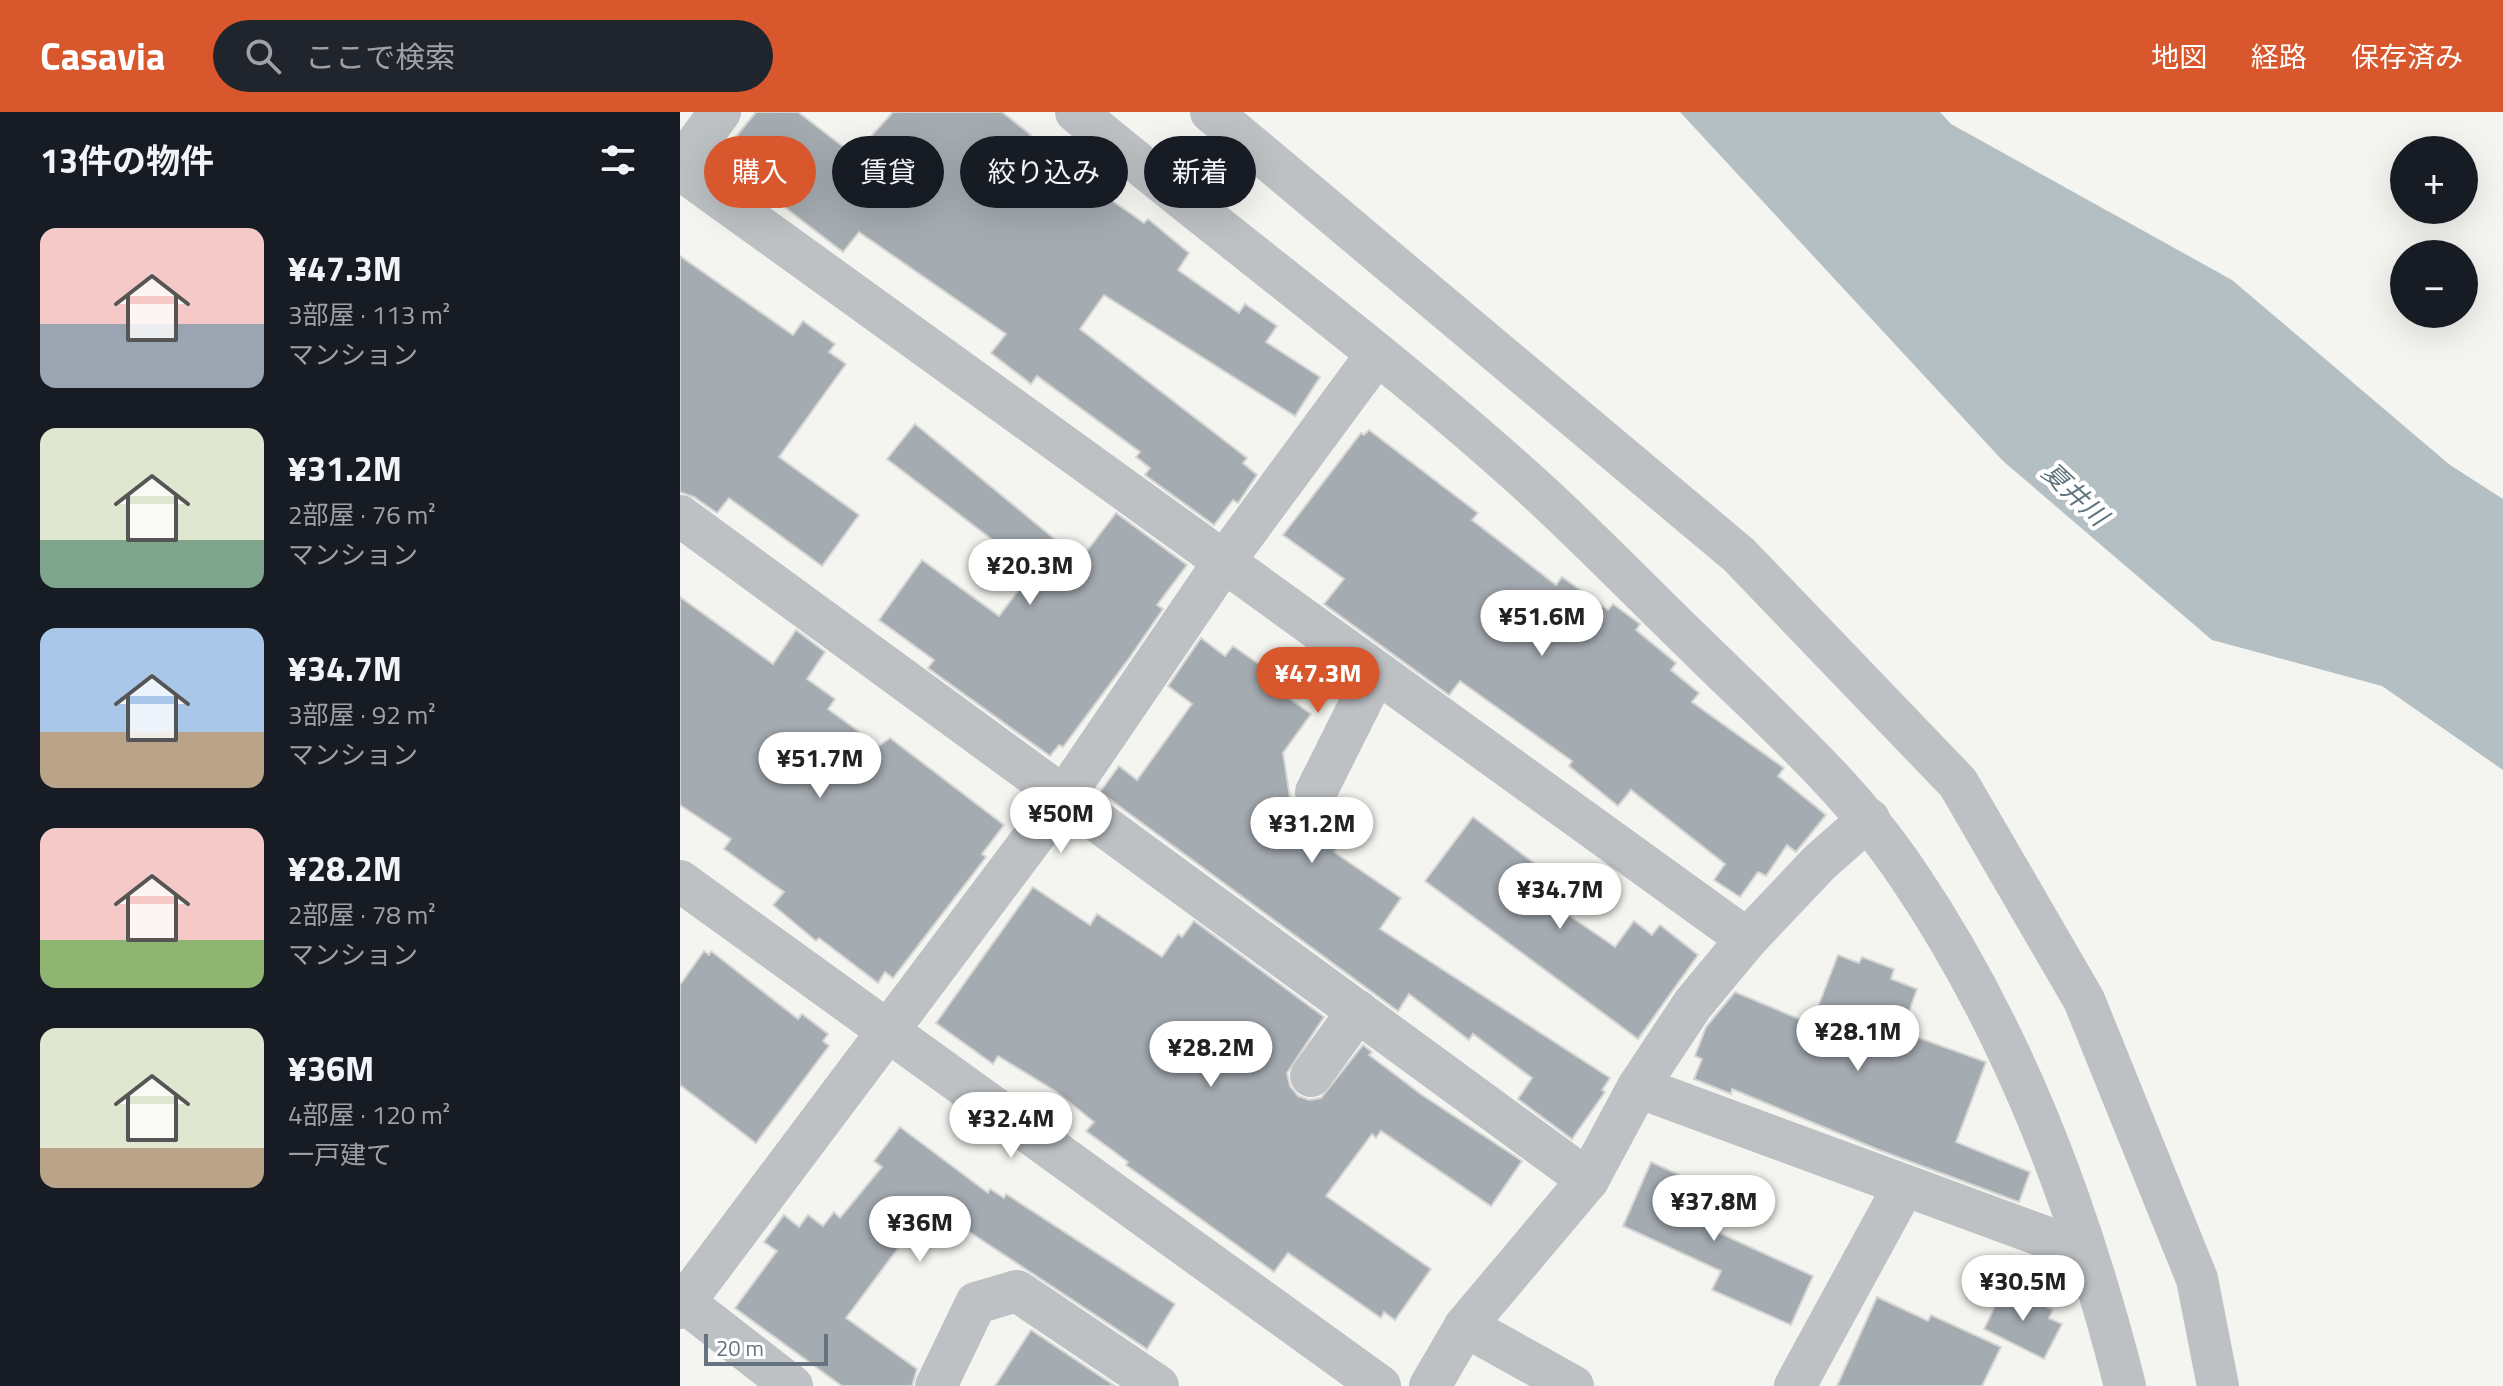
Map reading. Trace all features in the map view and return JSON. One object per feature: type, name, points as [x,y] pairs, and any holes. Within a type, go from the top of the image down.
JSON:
[{"type":"street","points":[[720,112],[680,167],[1379,676],[1747,939]]},
{"type":"street","points":[[1076,112],[1202,218],[1377,354],[1541,494],[1869,819],[1909,875],[1952,947],[2037,1110],[2101,1290],[2125,1386]]},
{"type":"street","points":[[1211,112],[1739,555],[1958,783],[2084,1000],[2197,1279],[2218,1386]]},
{"type":"street","points":[[792,1386],[681,1303],[1065,795],[1223,563],[1377,354]]},
{"type":"street","points":[[680,516],[1588,1180]]},
{"type":"street","points":[[1316,792],[1366,692],[1379,676]]},
{"type":"street","points":[[1430,1386],[1465,1326],[1588,1180],[1638,1087],[1693,1004],[1747,939],[1820,862],[1869,819]]},
{"type":"street","points":[[680,881],[1380,1386]]},
{"type":"street","points":[[1311,1076],[1358,1011]]},
{"type":"street","points":[[1638,1087],[2086,1252]]},
{"type":"street","points":[[1795,1386],[1904,1186]]},
{"type":"street","points":[[936,1386],[976,1303],[1017,1291],[1158,1386]]},
{"type":"street","points":[[1465,1326],[1573,1386]]},
{"type":"water","name":"夏井川","points":[[1680,112],[1940,112],[1951,124],[2232,280],[2450,465],[2503,499],[2503,770],[2382,686],[2212,640],[2003,461]]},
{"type":"building","points":[[756,112],[798,112],[832,138],[832,208],[944,208],[944,136],[871,136],[893,112],[1002,112],[1031,135],[960,136],[960,208],[1123,208],[1144,223],[1148,219],[1189,253],[1178,270],[1239,313],[1245,304],[1277,326],[1266,342],[1320,377],[1295,416],[1104,295],[1080,329],[1247,458],[1243,463],[1257,475],[1238,503],[1233,500],[1214,525],[1145,475],[1150,468],[1136,457],[1140,452],[1037,376],[1031,384],[991,353],[1006,334],[859,232],[843,252],[786,208],[816,208],[816,136],[736,136]]},
{"type":"building","points":[[680,256],[793,335],[803,321],[835,344],[829,352],[846,364],[779,457],[859,515],[822,566],[729,498],[717,513],[694,497],[680,492]]},
{"type":"building","points":[[915,424],[1080,560],[1116,513],[1187,565],[1157,605],[1163,609],[1130,657],[1063,747],[1059,745],[1050,756],[928,668],[934,660],[879,620],[922,560],[999,616],[1033,571],[887,459]]},
{"type":"building","points":[[1369,430],[1478,513],[1472,520],[1556,585],[1562,577],[1608,610],[1613,604],[1640,624],[1636,630],[1676,663],[1671,670],[1699,693],[1692,702],[1784,768],[1778,776],[1826,815],[1796,852],[1787,845],[1766,876],[1758,872],[1740,897],[1714,880],[1725,864],[1631,790],[1618,806],[1569,766],[1572,761],[1460,681],[1449,695],[1324,604],[1344,579],[1283,535],[1361,433],[1364,435]]},
{"type":"building","points":[[680,597],[773,664],[796,630],[825,652],[807,679],[835,699],[828,709],[879,746],[890,738],[1004,825],[982,854],[986,857],[893,978],[885,972],[878,983],[819,938],[816,941],[773,905],[784,892],[724,849],[731,839],[680,805]]},
{"type":"building","points":[[1201,638],[1225,656],[1233,646],[1286,683],[1280,692],[1311,714],[1283,753],[1293,817],[1337,847],[1334,852],[1401,898],[1380,929],[1610,1078],[1602,1090],[1605,1092],[1572,1139],[1518,1099],[1532,1078],[1473,1034],[1469,1040],[1409,994],[1398,1011],[1100,792],[1119,766],[1137,780],[1192,704],[1168,686]]},
{"type":"building","points":[[1473,817],[1551,876],[1538,894],[1615,947],[1634,921],[1652,935],[1660,925],[1698,955],[1638,1039],[1425,881]]},
{"type":"building","points":[[1033,887],[1090,925],[1097,914],[1162,957],[1178,934],[1182,937],[1194,921],[1324,1017],[1287,1073],[1290,1086],[1298,1096],[1309,1100],[1321,1098],[1363,1045],[1372,1052],[1369,1055],[1422,1095],[1522,1161],[1491,1206],[1381,1131],[1376,1138],[1372,1134],[1326,1196],[1431,1269],[1395,1320],[1384,1312],[1381,1318],[1288,1253],[1274,1272],[1126,1165],[1128,1162],[1086,1131],[1094,1122],[1057,1092],[998,1056],[993,1064],[936,1023]]},
{"type":"building","points":[[704,951],[709,955],[711,951],[798,1019],[802,1014],[828,1034],[823,1041],[829,1046],[756,1143],[680,1085],[680,985]]},
{"type":"building","points":[[1838,955],[1859,963],[1862,957],[1894,969],[1891,979],[1917,989],[1902,1032],[1986,1062],[1956,1142],[2030,1172],[2019,1202],[1879,1150],[1732,1089],[1731,1094],[1694,1079],[1702,1059],[1695,1056],[1706,1027],[1735,992],[1804,1021],[1807,1014],[1814,1017]]},
{"type":"building","points":[[900,1127],[988,1193],[990,1189],[1004,1198],[1006,1194],[1175,1304],[1147,1349],[962,1227],[951,1243],[919,1220],[846,1318],[917,1369],[912,1386],[842,1386],[735,1308],[777,1251],[764,1242],[784,1215],[799,1227],[808,1215],[823,1226],[834,1212],[840,1218],[882,1167],[874,1161]]},
{"type":"building","points":[[1651,1162],[1730,1198],[1715,1231],[1813,1276],[1791,1325],[1712,1290],[1721,1271],[1623,1226]]},
{"type":"building","points":[[2005,1286],[2053,1310],[2049,1318],[2062,1324],[2044,1359],[1984,1329]]},
{"type":"building","points":[[1877,1297],[1928,1321],[1931,1315],[2001,1347],[1982,1386],[1837,1386]]},
{"type":"building","points":[[1031,1330],[1115,1386],[995,1386]]}]
